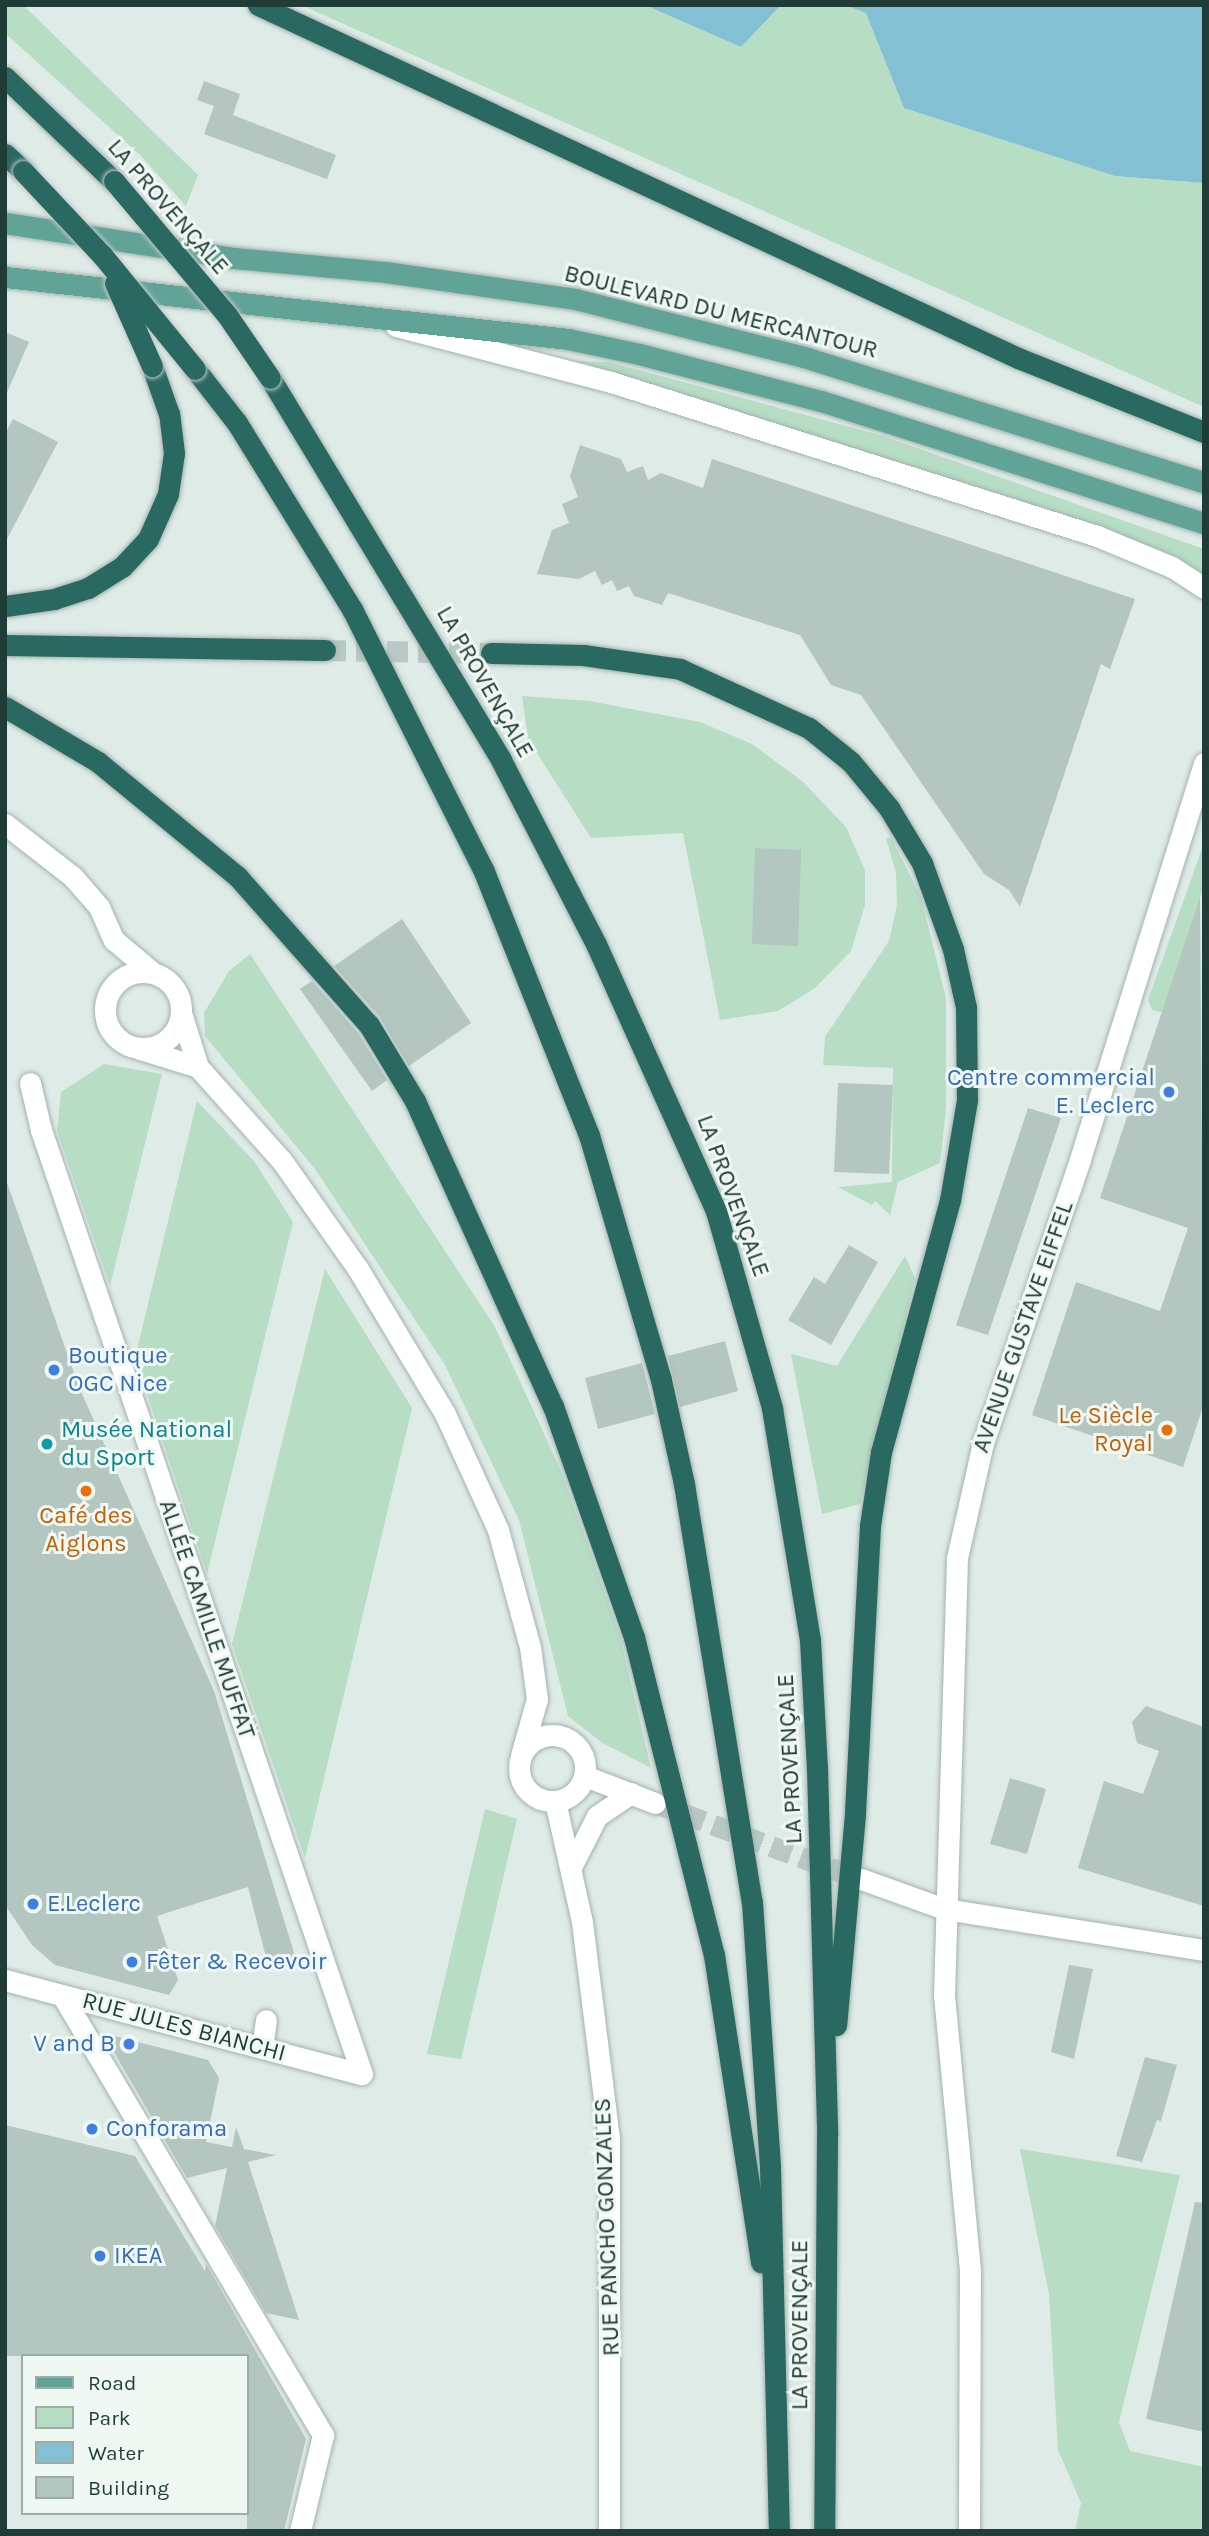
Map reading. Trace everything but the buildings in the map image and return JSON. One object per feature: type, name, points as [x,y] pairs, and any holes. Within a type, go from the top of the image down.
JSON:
[{"type":"highway","points":[[258,5],[1018,358],[1204,432]]},
{"type":"highway","name":"LA PROVENÇALE","points":[[5,77],[114,181],[227,315],[270,378],[519,792],[655,1065],[716,1211],[772,1408],[810,1640],[827,2135],[824,2531]]},
{"type":"highway","name":"LA PROVENÇALE","points":[[5,154],[102,255],[237,424],[352,609],[483,869],[547,1021],[616,1216],[684,1484],[752,1902],[763,2019],[779,2531]]},
{"type":"highway","points":[[5,606],[88,588],[122,567],[148,539],[168,494],[174,453],[169,414],[152,366],[102,255]]},
{"type":"highway","points":[[5,645],[326,650]]},
{"type":"highway","points":[[491,653],[583,655],[680,669],[809,728],[851,762],[889,808],[922,863],[953,949],[965,1007],[967,1100],[950,1200],[881,1452],[870,1526],[855,1814],[827,2135]]},
{"type":"highway","points":[[5,707],[98,762],[237,876],[369,1025],[415,1101],[552,1406],[634,1637],[714,1955],[772,2322]]},
{"type":"main road","name":"BOULEVARD DU MERCANTOUR","points":[[5,223],[234,258],[387,272],[575,299],[816,360],[1204,482]]},
{"type":"main road","points":[[5,277],[568,339],[639,354],[821,401],[1204,523]]},
{"type":"street","points":[[360,316],[611,382],[1084,532],[1137,551],[1204,588]]},
{"type":"street","name":"AVENUE GUSTAVE EIFFEL","points":[[970,2531],[970,2270],[944,1996],[953,1612],[965,1511],[982,1443],[1080,1159],[1204,763]]},
{"type":"street","points":[[5,824],[72,877],[99,907],[114,940],[177,992],[198,1067],[290,1172],[358,1269],[445,1414],[498,1530],[530,1647],[537,1699],[522,1755],[525,1788],[555,1801],[571,1796],[585,1776],[582,1753],[565,1738],[537,1699]]},
{"type":"street","points":[[114,940],[107,996],[107,1021],[131,1046],[198,1067]]},
{"type":"street","points":[[107,996],[121,978],[152,972]]},
{"type":"street","points":[[131,1046],[164,1041],[181,1013]]},
{"type":"street","name":"ALLÉE CAMILLE MUFFAT","points":[[30,1083],[41,1130],[362,2074]]},
{"type":"street","points":[[522,1755],[545,1735],[565,1738]]},
{"type":"street","points":[[585,1776],[655,1803]]},
{"type":"street","points":[[571,1867],[597,1816],[631,1793]]},
{"type":"street","name":"RUE PANCHO GONZALES","points":[[555,1801],[571,1867],[609,2138],[609,2531]]},
{"type":"street","points":[[861,1879],[945,1909],[1204,1950]]},
{"type":"street","name":"RUE JULES BIANCHI","points":[[5,1980],[362,2074]]},
{"type":"street","points":[[62,1995],[323,2435],[300,2531]]},
{"type":"street","points":[[262,2048],[266,2020]]},
{"type":"green space","points":[[5,5],[23,5],[198,175],[186,206],[140,155],[5,33]]},
{"type":"green space","points":[[301,5],[645,5],[741,47],[781,5],[845,5],[866,12],[904,108],[1115,176],[1204,183],[1204,407]]},
{"type":"green space","points":[[578,361],[609,362],[883,436],[1204,549],[1204,575]]},
{"type":"green space","points":[[522,696],[589,701],[700,722],[752,744],[802,781],[846,827],[865,870],[865,905],[851,951],[815,988],[778,1011],[720,1020],[683,833],[591,838],[528,739]]},
{"type":"green space","points":[[891,837],[921,897],[946,998],[946,1110],[940,1163],[898,1182],[890,1215],[875,1201],[872,1205],[838,1187],[892,1182],[893,1068],[823,1065],[825,1037],[889,941],[897,905],[896,873],[886,839]]},
{"type":"green space","points":[[1204,843],[1204,885],[1162,1012],[1152,1010],[1148,1000]]},
{"type":"green space","points":[[250,954],[495,1327],[562,1473],[620,1636],[651,1768],[601,1742],[568,1716],[519,1520],[445,1365],[315,1169],[205,1036],[204,1013],[229,971]]},
{"type":"green space","points":[[104,1064],[162,1074],[110,1286],[57,1131],[61,1092]]},
{"type":"green space","points":[[197,1101],[254,1161],[293,1222],[207,1574],[135,1358]]},
{"type":"green space","points":[[905,1256],[915,1278],[860,1504],[822,1514],[791,1354],[837,1366]]},
{"type":"green space","points":[[325,1269],[412,1408],[305,1858],[232,1644]]},
{"type":"green space","points":[[485,1809],[517,1819],[461,2059],[427,2054]]},
{"type":"green space","points":[[1020,2149],[1180,2175],[1119,2422],[1130,2451],[1204,2467],[1204,2531],[1075,2531],[1081,2503],[1058,2450],[1049,2294]]},
{"type":"water","points":[[645,5],[781,5],[741,47]]},
{"type":"water","points":[[845,5],[1204,5],[1204,183],[1115,176],[904,108],[866,13]]},
{"type":"tunnel","points":[[325,650],[491,653]]},
{"type":"tunnel","points":[[655,1803],[861,1879]]},
{"type":"place","name":"Centre commercial E. Leclerc","points":[[1169,1092]]},
{"type":"place","name":"Boutique OGC Nice","points":[[54,1370]]},
{"type":"place","name":"Le Siècle Royal","points":[[1167,1430]]},
{"type":"place","name":"Musée National du Sport","points":[[47,1444]]},
{"type":"place","name":"Café des Aiglons","points":[[86,1491]]},
{"type":"place","name":"E.Leclerc","points":[[33,1904]]},
{"type":"place","name":"Fêter & Recevoir","points":[[132,1962]]},
{"type":"place","name":"V and B","points":[[129,2044]]},
{"type":"place","name":"Conforama","points":[[92,2129]]},
{"type":"place","name":"IKEA","points":[[100,2256]]}]
